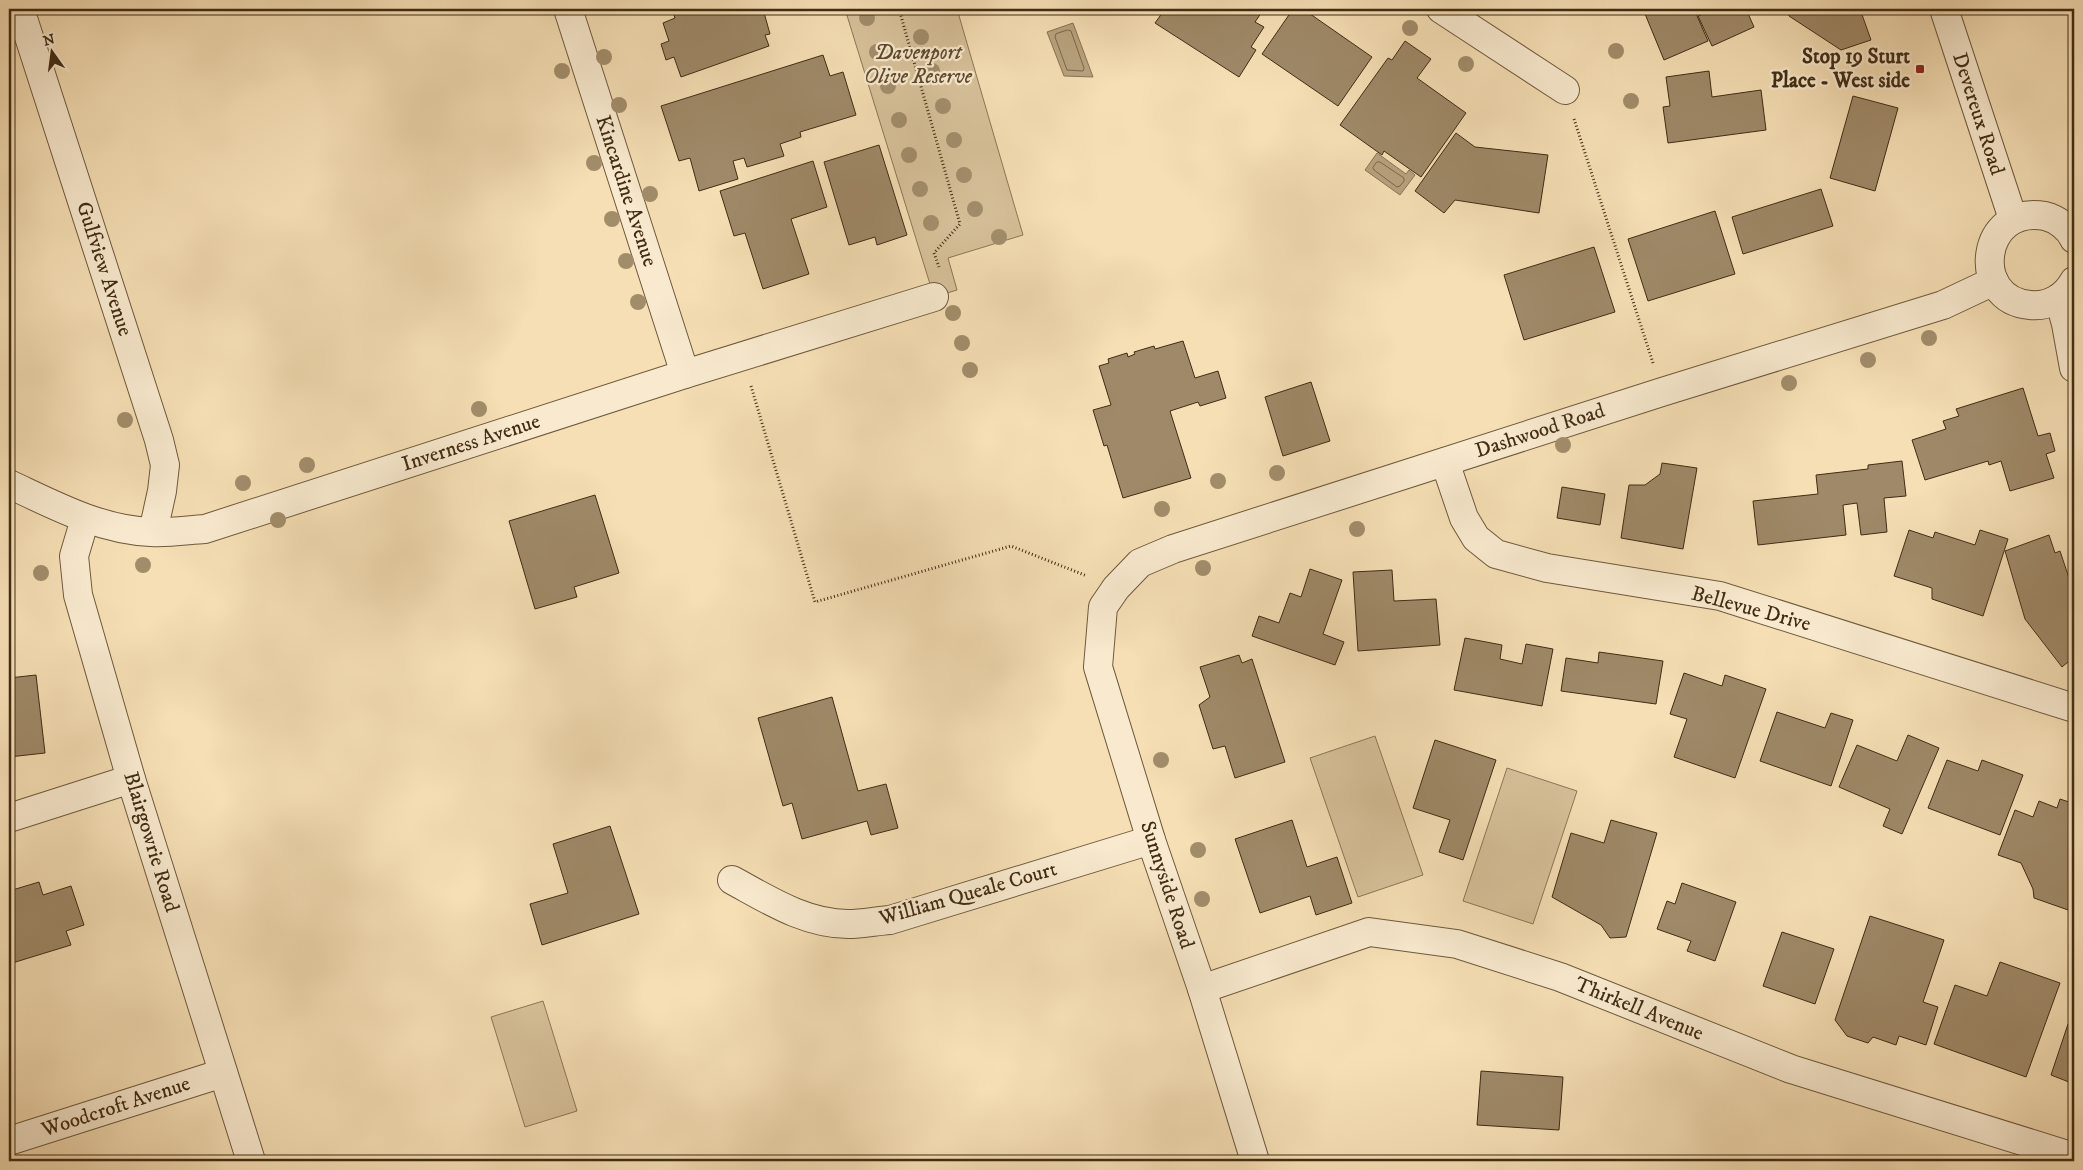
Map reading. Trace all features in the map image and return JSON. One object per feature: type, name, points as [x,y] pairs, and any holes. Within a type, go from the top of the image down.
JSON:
[{"type":"street","name":"Gulfview Avenue","points":[[20,9],[160,440],[165,465],[153,532]]},
{"type":"street","name":"Kincardine Avenue","points":[[568,9],[685,374]]},
{"type":"street","points":[[1442,9],[1565,90]]},
{"type":"street","name":"Devereux Road","points":[[1944,9],[2013,220]]},
{"type":"street","points":[[2066,290],[2045,304],[2030,305],[2016,302],[2003,293],[1994,281],[1989,267],[1991,246],[2002,228],[2013,220],[2036,214],[2050,218],[2071,229]]},
{"type":"street","name":"Dashwood Road","points":[[1110,597],[1140,563],[1173,550],[1662,392],[1943,305],[1994,281]]},
{"type":"street","points":[[2066,290],[2066,324],[2074,368]]},
{"type":"street","name":"Inverness Avenue","points":[[9,484],[85,519],[138,531],[205,529],[685,374],[934,297]]},
{"type":"street","name":"Bellevue Drive","points":[[1445,462],[1464,518],[1476,538],[1496,554],[1547,568],[1720,596],[2074,708]]},
{"type":"street","name":"Blairgowrie Road","points":[[85,519],[74,556],[78,595],[131,779],[251,1161]]},
{"type":"street","name":"Sunnyside Road","points":[[1110,597],[1098,667],[1151,840],[1202,989],[1254,1161]]},
{"type":"street","points":[[9,818],[131,779]]},
{"type":"street","name":"William Queale Court","points":[[732,880],[788,910],[826,921],[846,924],[890,920],[1151,840]]},
{"type":"street","name":"Thirkell Avenue","points":[[1202,989],[1369,932],[1457,944],[1560,977],[1791,1069],[2074,1157]]},
{"type":"street","name":"Woodcroft Avenue","points":[[9,1141],[223,1073]]},
{"type":"path","points":[[899,9],[960,224],[934,253],[944,288],[934,297]]},
{"type":"path","points":[[1565,90],[1662,392]]},
{"type":"path","points":[[759,413],[815,602],[1012,546],[1110,597]]},
{"type":"green space","name":"Davenport Olive Reserve","points":[[845,9],[957,9],[1023,235],[948,258],[957,290],[934,297]]},
{"type":"green space","points":[[1375,736],[1423,875],[1358,897],[1310,758]]},
{"type":"green space","points":[[1507,768],[1577,791],[1533,924],[1463,901]]},
{"type":"green space","points":[[543,1001],[577,1111],[525,1127],[491,1017]]},
{"type":"water","points":[[1073,23],[1093,77],[1064,76],[1047,32]]},
{"type":"water","points":[[1377,153],[1406,174],[1409,170],[1415,175],[1400,195],[1365,170]]},
{"type":"building","points":[[672,9],[763,9],[770,34],[765,35],[769,46],[681,77],[674,57],[666,60],[661,44],[669,41],[663,23],[675,18]]},
{"type":"building","points":[[1165,9],[1264,9],[1255,22],[1264,27],[1251,47],[1256,50],[1239,77],[1155,23]]},
{"type":"building","points":[[1293,9],[1303,9],[1372,57],[1338,106],[1262,54]]},
{"type":"building","points":[[1643,9],[1694,9],[1708,41],[1664,60]]},
{"type":"building","points":[[1715,9],[1746,9],[1754,27],[1712,46],[1698,16]]},
{"type":"building","points":[[1787,9],[1860,9],[1871,40],[1841,50],[1789,16]]},
{"type":"building","points":[[1405,41],[1431,59],[1417,78],[1466,113],[1421,177],[1384,151],[1382,155],[1340,125],[1388,58],[1392,60]]},
{"type":"building","points":[[823,55],[830,76],[843,72],[856,115],[800,132],[801,137],[780,144],[784,156],[747,167],[744,158],[733,161],[738,179],[699,191],[690,158],[679,161],[661,106]]},
{"type":"building","points":[[1709,71],[1712,97],[1761,90],[1766,130],[1668,143],[1663,107],[1670,106],[1666,77]]},
{"type":"building","points":[[1853,96],[1898,108],[1875,191],[1830,178]]},
{"type":"building","points":[[1456,133],[1475,147],[1548,155],[1539,213],[1455,200],[1444,213],[1415,191]]},
{"type":"building","points":[[879,145],[907,235],[877,245],[875,237],[849,245],[824,162]]},
{"type":"building","points":[[813,161],[827,207],[791,219],[809,274],[763,289],[745,233],[734,236],[720,191]]},
{"type":"building","points":[[1821,189],[1833,226],[1743,254],[1732,217]]},
{"type":"building","points":[[1715,211],[1735,274],[1648,301],[1628,239]]},
{"type":"building","points":[[1594,247],[1615,312],[1524,340],[1504,275]]},
{"type":"building","points":[[1183,341],[1195,378],[1218,371],[1226,398],[1200,406],[1198,402],[1170,411],[1191,478],[1123,498],[1107,445],[1104,446],[1093,410],[1111,405],[1099,366],[1109,363],[1108,359],[1127,353],[1128,357],[1135,354],[1134,352],[1154,346],[1155,349]]},
{"type":"building","points":[[1311,382],[1330,441],[1283,456],[1265,397]]},
{"type":"building","points":[[2023,388],[2038,436],[2050,433],[2055,451],[2046,454],[2054,478],[2010,491],[2001,461],[1989,465],[1988,461],[1925,480],[1912,440],[1946,429],[1943,421],[1959,416],[1956,409]]},
{"type":"building","points":[[1902,461],[1906,496],[1884,498],[1887,532],[1861,535],[1857,503],[1843,505],[1846,535],[1758,545],[1753,501],[1818,494],[1816,475],[1868,469],[1868,465]]},
{"type":"building","points":[[1662,463],[1697,468],[1683,549],[1621,538],[1629,485],[1645,485],[1660,474]]},
{"type":"building","points":[[1562,487],[1605,494],[1600,525],[1557,518]]},
{"type":"building","points":[[595,495],[619,573],[574,587],[577,597],[535,609],[509,521]]},
{"type":"building","points":[[1909,530],[1933,538],[1935,532],[1975,545],[1980,530],[2008,539],[1983,616],[1932,599],[1932,588],[1894,576]]},
{"type":"building","points":[[2049,535],[2055,553],[2060,551],[2074,593],[2074,657],[2062,667],[2025,619],[2005,551]]},
{"type":"building","points":[[1310,569],[1342,580],[1323,634],[1344,642],[1335,665],[1252,636],[1259,616],[1279,623],[1290,593],[1301,597]]},
{"type":"building","points":[[1392,570],[1394,601],[1436,599],[1440,645],[1358,651],[1353,572]]},
{"type":"building","points":[[1465,638],[1502,645],[1500,659],[1522,664],[1526,644],[1553,649],[1542,706],[1454,690]]},
{"type":"building","points":[[1599,652],[1663,661],[1656,704],[1561,691],[1566,658],[1598,663]]},
{"type":"building","points":[[1239,655],[1242,663],[1252,659],[1285,762],[1235,778],[1225,746],[1213,749],[1199,705],[1210,697],[1200,667]]},
{"type":"building","points":[[1684,673],[1722,686],[1725,675],[1766,689],[1735,778],[1674,757],[1687,719],[1670,714]]},
{"type":"building","points":[[36,675],[45,753],[9,757],[9,678]]},
{"type":"building","points":[[832,697],[858,791],[886,784],[898,828],[871,835],[867,821],[802,839],[792,803],[783,806],[758,718]]},
{"type":"building","points":[[1777,712],[1825,728],[1831,713],[1853,720],[1831,786],[1760,761]]},
{"type":"building","points":[[1908,735],[1939,748],[1902,834],[1883,826],[1890,809],[1839,787],[1857,745],[1897,761]]},
{"type":"building","points":[[1435,740],[1496,760],[1463,860],[1439,852],[1450,820],[1413,808]]},
{"type":"building","points":[[1947,760],[1978,771],[1982,760],[2023,775],[2000,835],[1928,808]]},
{"type":"building","points":[[2074,788],[2074,902],[2071,911],[2034,898],[2033,889],[2021,863],[1998,855],[2015,810],[2033,817],[2039,801],[2057,808],[2060,799],[2069,802]]},
{"type":"building","points":[[1292,820],[1307,867],[1337,857],[1352,903],[1316,915],[1310,896],[1260,913],[1235,839]]},
{"type":"building","points":[[1611,820],[1657,833],[1626,937],[1610,938],[1601,925],[1552,897],[1571,833],[1604,843]]},
{"type":"building","points":[[610,826],[639,914],[542,945],[530,904],[568,893],[553,844]]},
{"type":"building","points":[[39,882],[43,895],[71,886],[84,925],[66,931],[71,945],[9,964],[9,891]]},
{"type":"building","points":[[1682,883],[1736,902],[1715,961],[1687,951],[1691,941],[1657,929],[1667,901],[1675,904]]},
{"type":"building","points":[[1870,916],[1944,940],[1923,1002],[1938,1007],[1926,1045],[1899,1036],[1896,1045],[1873,1037],[1868,1043],[1847,1036],[1835,1020]]},
{"type":"building","points":[[1782,932],[1834,949],[1815,1004],[1763,986]]},
{"type":"building","points":[[2000,962],[2060,983],[2026,1077],[1934,1044],[1955,985],[1987,996]]},
{"type":"building","points":[[2068,1024],[2074,1026],[2074,1084],[2051,1075]]},
{"type":"building","points":[[1481,1071],[1563,1077],[1559,1130],[1477,1125]]},
{"type":"place","name":"Stop 19 Sturt Place - West side","points":[[1920,69]]}]
